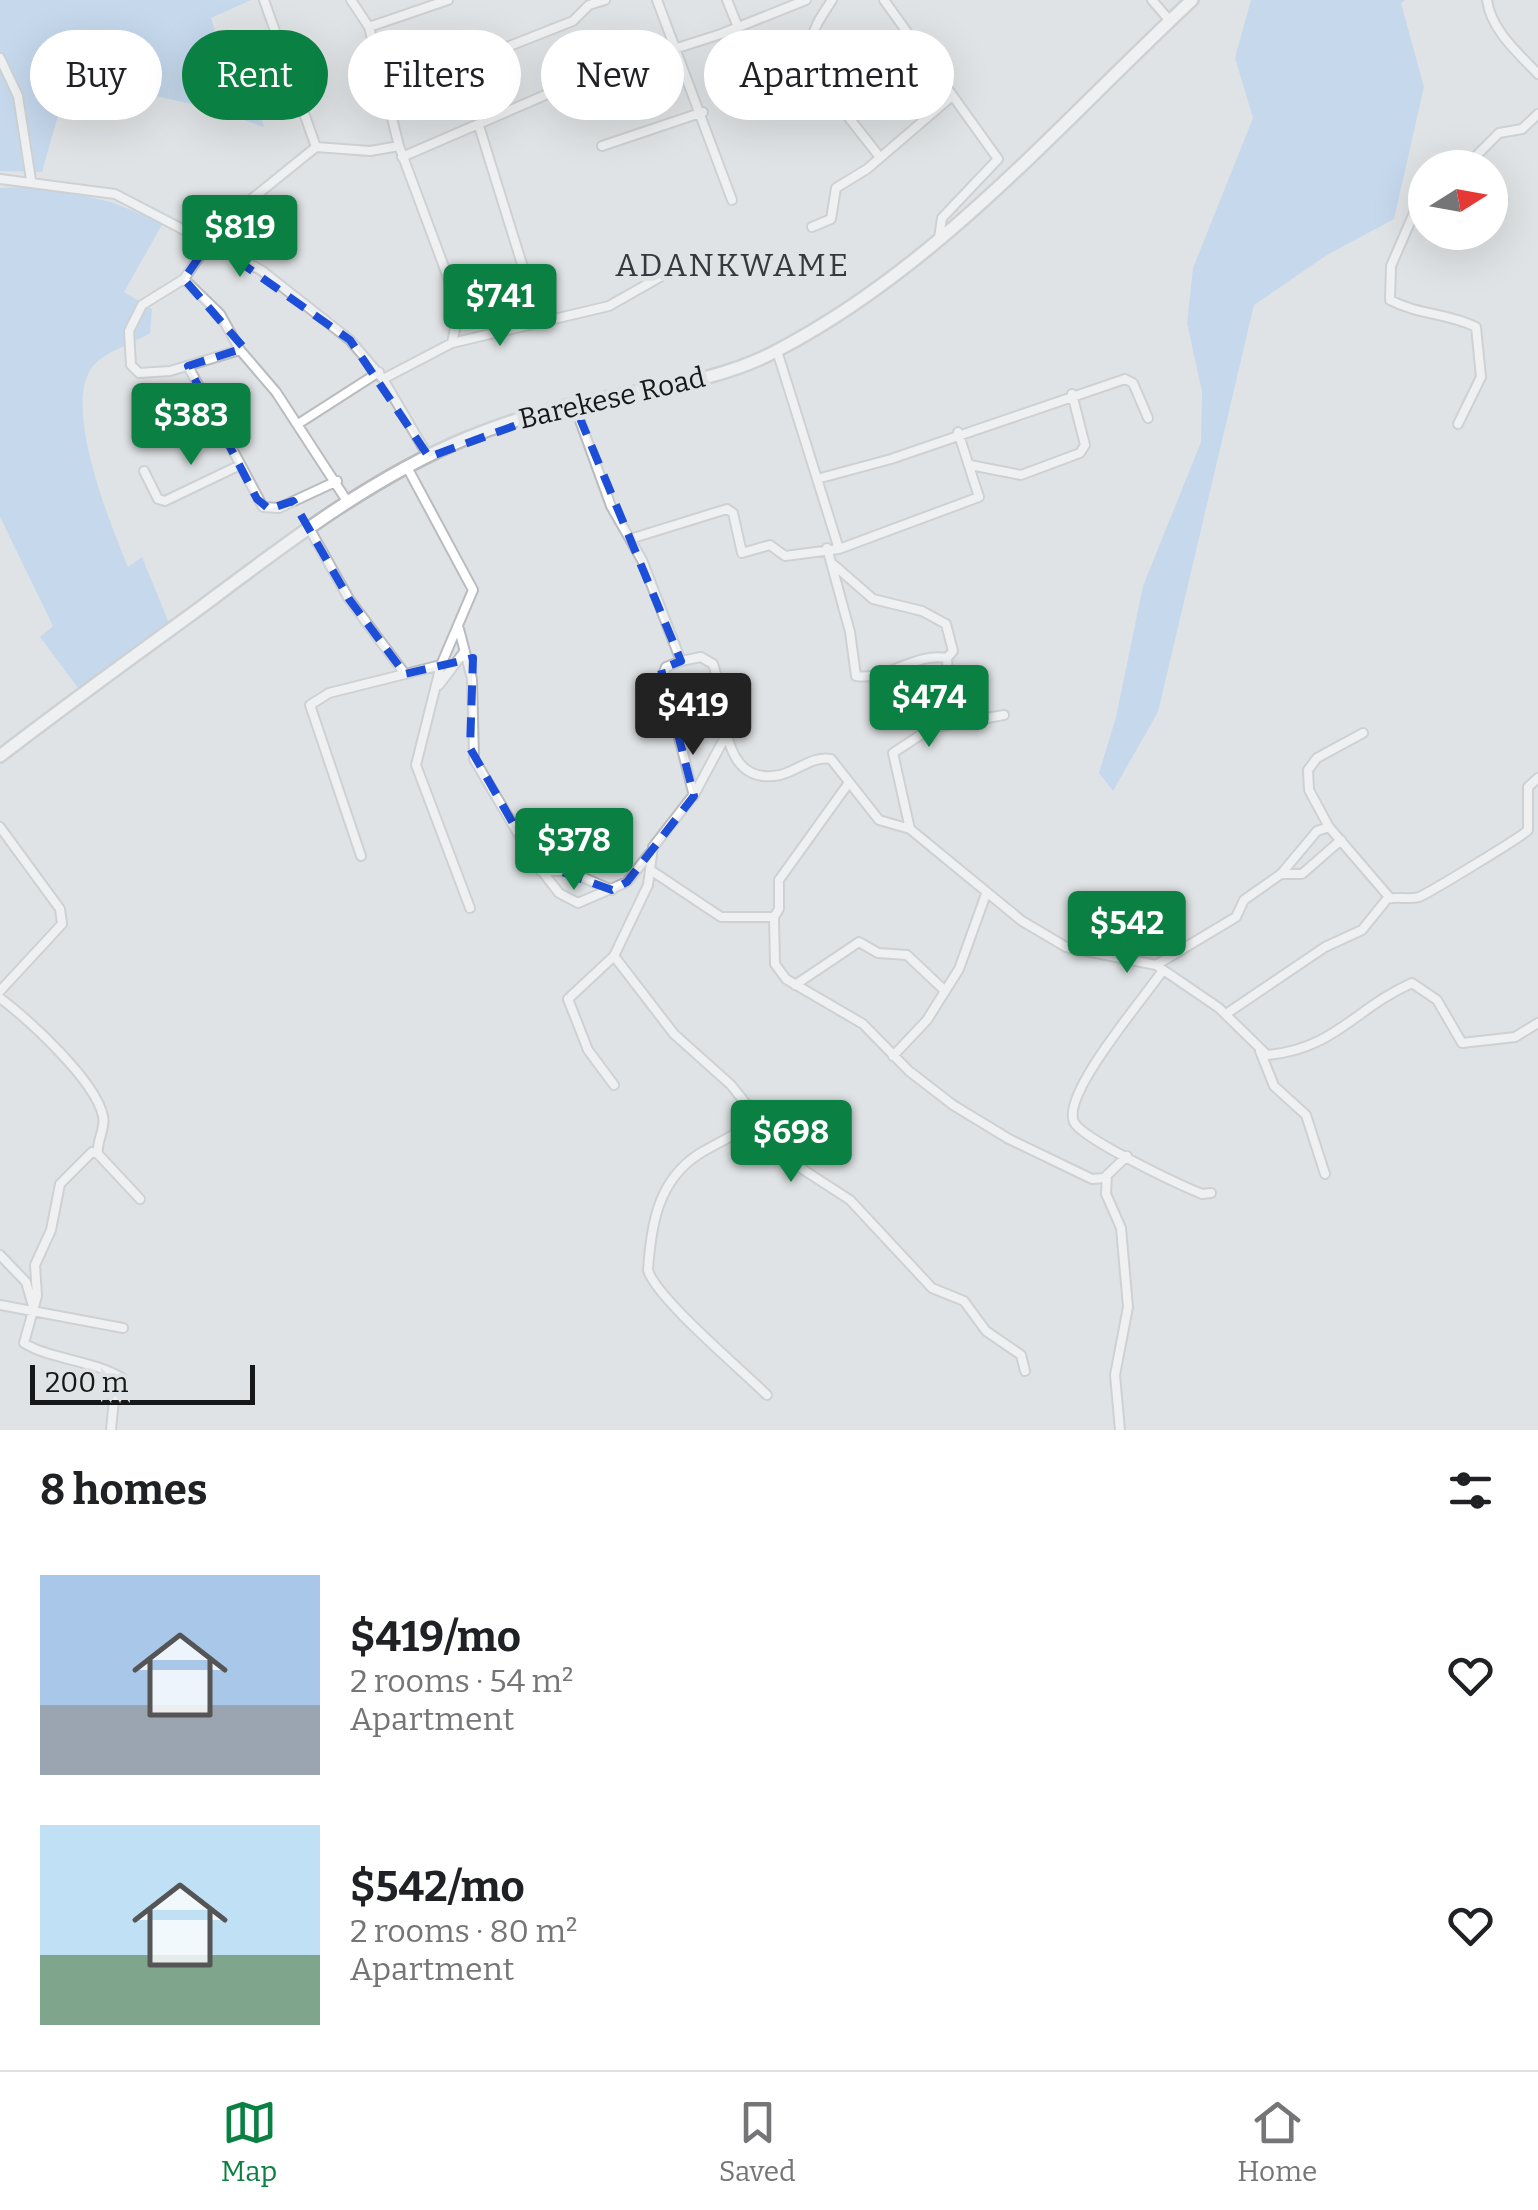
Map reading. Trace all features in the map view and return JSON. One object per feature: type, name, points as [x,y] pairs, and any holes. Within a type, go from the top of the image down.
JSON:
[{"type":"main road","name":"Barekese Road","points":[[0,756],[308,528],[348,501],[429,457],[506,423],[574,404],[707,377],[777,351],[876,287],[939,238],[1022,166],[1192,0]]},
{"type":"street","points":[[264,0],[316,146]]},
{"type":"street","points":[[351,0],[369,30]]},
{"type":"street","points":[[368,27],[448,0]]},
{"type":"street","points":[[521,41],[573,21],[590,5],[604,0]]},
{"type":"street","points":[[657,0],[669,30]]},
{"type":"street","points":[[727,0],[738,27]]},
{"type":"street","points":[[684,46],[806,0]]},
{"type":"street","points":[[832,0],[814,31],[814,59],[838,102],[878,156]]},
{"type":"street","points":[[884,0],[905,30]]},
{"type":"street","points":[[1152,0],[1170,21]]},
{"type":"street","points":[[1487,0],[1489,14],[1502,33],[1538,74]]},
{"type":"street","points":[[0,58],[18,96],[31,180]]},
{"type":"street","points":[[684,67],[732,200]]},
{"type":"street","points":[[402,157],[541,98]]},
{"type":"street","points":[[939,238],[942,218],[986,176],[998,158],[954,100]]},
{"type":"street","points":[[602,146],[702,112]]},
{"type":"street","points":[[1482,150],[1500,132],[1522,130],[1538,114]]},
{"type":"street","points":[[392,120],[458,310],[452,343]]},
{"type":"street","points":[[812,227],[831,219],[836,188],[867,169],[922,120]]},
{"type":"street","points":[[479,126],[540,322]]},
{"type":"street","points":[[240,350],[188,366],[139,373],[131,365],[130,331],[142,305],[184,279],[222,223],[316,146],[370,151],[399,146]]},
{"type":"street","points":[[0,179],[31,180],[115,194],[210,240],[310,304],[381,375],[429,457]]},
{"type":"street","points":[[1408,227],[1391,266],[1390,300],[1418,312],[1451,315],[1476,327],[1481,377],[1458,424]]},
{"type":"street","points":[[298,424],[381,375],[452,343],[609,306],[640,284],[666,273]]},
{"type":"street","points":[[184,279],[220,314],[240,350],[298,424],[348,501]]},
{"type":"street","points":[[777,351],[839,549]]},
{"type":"street","points":[[188,366],[238,466],[269,509],[337,482]]},
{"type":"street","points":[[816,479],[891,459],[958,432],[1128,378],[1148,418]]},
{"type":"street","points":[[970,465],[1020,475],[1080,453],[1086,445],[1072,394]]},
{"type":"street","points":[[574,404],[612,506],[660,601],[681,661]]},
{"type":"street","points":[[630,539],[727,509],[733,513],[742,552],[773,545],[785,556],[839,549],[980,497],[958,432]]},
{"type":"street","points":[[144,470],[158,499],[166,502],[238,466]]},
{"type":"street","points":[[408,468],[473,590],[441,665],[417,756],[417,776],[470,908]]},
{"type":"street","points":[[308,528],[349,599],[405,674]]},
{"type":"street","points":[[827,548],[834,565],[856,676],[868,677],[932,657],[947,658]]},
{"type":"street","points":[[834,565],[873,599],[944,621],[953,651],[947,658],[950,722]]},
{"type":"street","points":[[458,626],[472,679],[474,758],[541,870],[567,900],[578,903],[627,882],[694,796],[724,739]]},
{"type":"street","points":[[438,686],[464,652]]},
{"type":"street","points":[[694,796],[662,675],[666,667],[701,657],[713,664],[724,739],[739,760],[759,776],[784,774],[826,757],[879,820],[910,829],[986,894],[1066,947],[1159,967],[1226,1014],[1260,1051],[1274,1086],[1306,1115],[1325,1174]]},
{"type":"street","points":[[361,856],[310,704],[328,693],[441,665]]},
{"type":"street","points":[[910,829],[893,753],[923,732],[950,722],[1004,715]]},
{"type":"street","points":[[1364,733],[1318,758],[1308,770],[1309,790],[1330,827],[1390,898]]},
{"type":"street","points":[[1226,1014],[1326,946],[1362,930],[1390,898],[1419,897],[1496,847],[1520,838],[1528,830],[1528,787],[1538,778]]},
{"type":"street","points":[[848,784],[779,880],[779,909],[774,917],[775,964],[795,985],[864,1024],[894,1056],[953,1106],[1009,1139],[1092,1179],[1108,1175],[1127,1156]]},
{"type":"street","points":[[1211,1193],[1192,1190],[1085,1133],[1074,1124],[1072,1111],[1092,1068],[1159,967],[1236,918],[1248,896],[1281,874],[1312,836],[1330,827]]},
{"type":"street","points":[[0,828],[60,909],[62,924],[0,994],[52,1042],[96,1103],[104,1119],[98,1154]]},
{"type":"street","points":[[1281,874],[1302,874],[1340,840]]},
{"type":"street","points":[[614,1085],[588,1050],[568,999],[614,956],[652,871],[650,853]]},
{"type":"street","points":[[541,870],[568,871],[612,890]]},
{"type":"street","points":[[652,871],[720,917],[774,917]]},
{"type":"street","points":[[894,1056],[927,1020],[960,970],[986,894]]},
{"type":"street","points":[[795,985],[859,942],[878,953],[907,954],[944,990]]},
{"type":"street","points":[[614,956],[688,1050],[731,1086],[793,1163],[850,1200],[932,1288],[964,1301],[986,1331],[1020,1356],[1025,1370]]},
{"type":"street","points":[[1260,1051],[1270,1055],[1318,1044],[1376,1000],[1412,983],[1436,1000],[1462,1042],[1515,1037],[1538,1023]]},
{"type":"street","points":[[756,1115],[735,1136],[700,1154],[668,1180],[658,1204],[648,1270],[663,1293],[767,1395]]},
{"type":"street","points":[[111,1430],[114,1398],[122,1378],[106,1368],[35,1350],[24,1343],[35,1310],[35,1265],[51,1230],[60,1184],[74,1165],[92,1152],[98,1154],[140,1199]]},
{"type":"street","points":[[1108,1175],[1106,1194],[1121,1228],[1128,1307],[1115,1375],[1120,1430]]},
{"type":"street","points":[[0,1254],[26,1282],[35,1310]]},
{"type":"street","points":[[14,1306],[26,1282]]},
{"type":"street","points":[[0,1305],[123,1328]]},
{"type":"highlighted area","points":[[210,241],[350,340],[429,457],[574,404],[681,661],[661,669],[694,796],[627,882],[612,890],[535,862],[470,748],[473,658],[405,674],[349,599],[293,501],[269,509],[257,499],[188,366],[244,348],[184,279]]},
{"type":"shaded area","points":[[0,0],[251,0],[211,18],[215,30],[182,30],[182,102],[162,97],[162,30],[30,30],[30,120],[57,120],[42,172],[0,171]]},
{"type":"shaded area","points":[[1251,0],[1405,0],[1401,3],[1424,87],[1394,219],[1327,255],[1254,305],[1158,712],[1113,791],[1099,773],[1116,717],[1143,586],[1201,442],[1202,392],[1187,323],[1193,268],[1253,118],[1235,58]]},
{"type":"shaded area","points":[[41,186],[111,202],[163,223],[124,292],[152,309],[150,333],[95,364],[85,381],[83,405],[92,463],[120,548],[128,567],[142,557],[169,623],[78,688],[40,637],[53,626],[0,517],[0,188]]},
{"type":"district","name":"ADANKWAME","points":[[733,265]]}]
